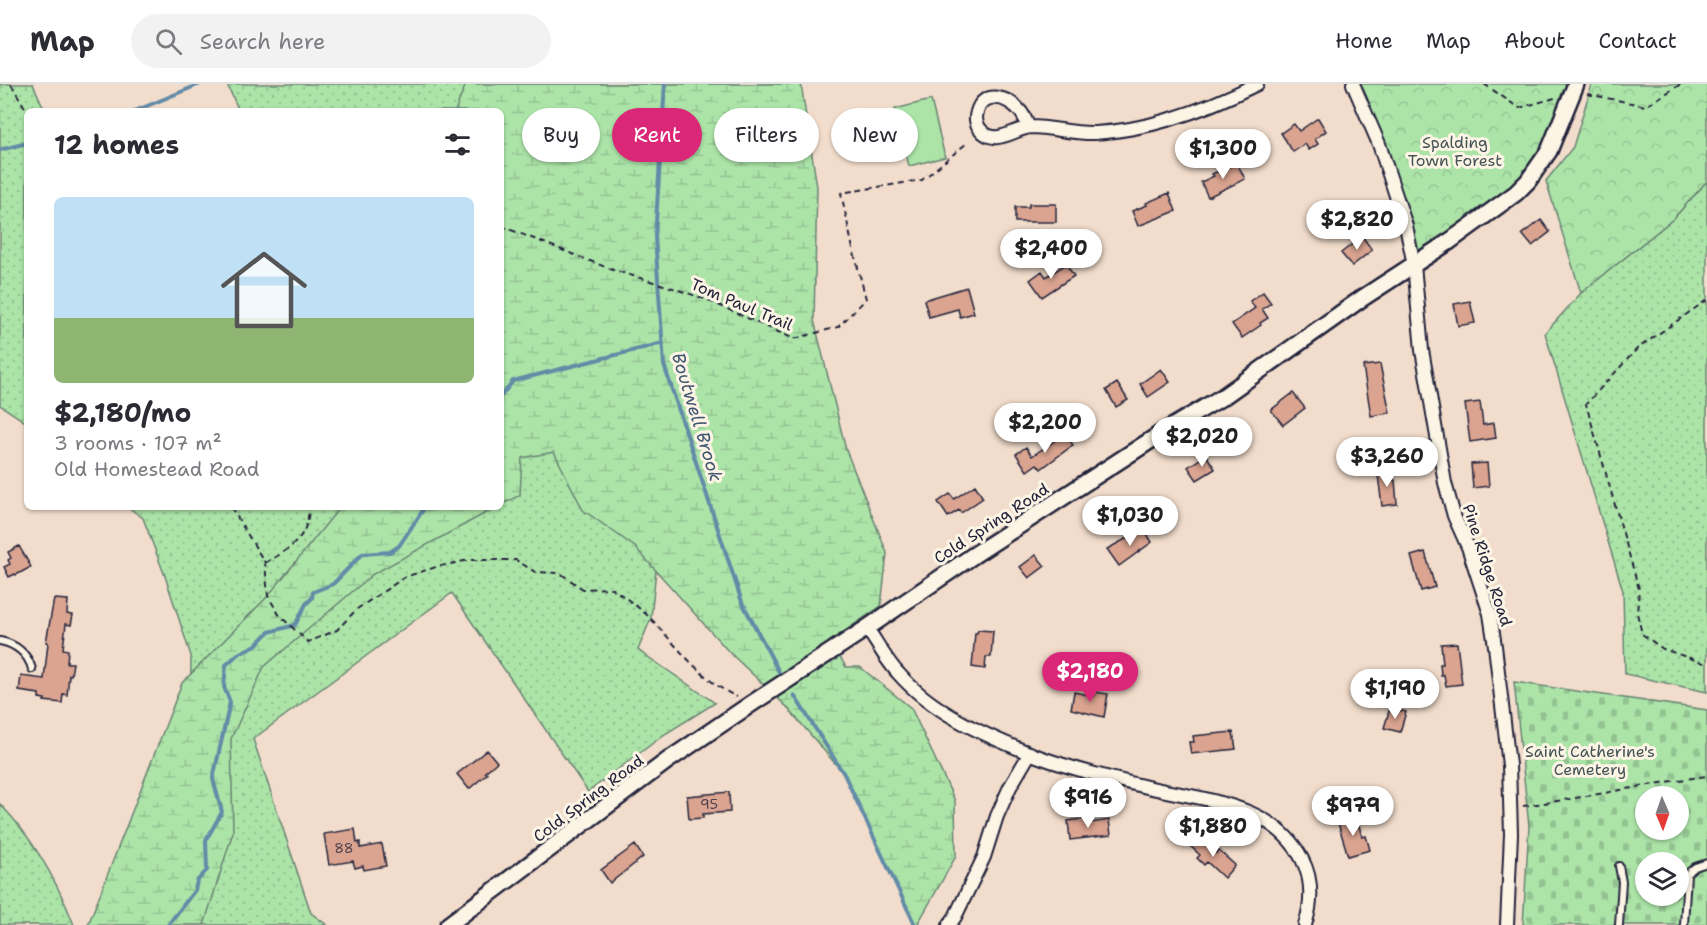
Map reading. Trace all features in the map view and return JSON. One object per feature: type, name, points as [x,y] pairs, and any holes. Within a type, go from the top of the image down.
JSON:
[{"type":"street","points":[[1029,127],[1096,133],[1147,126],[1191,112],[1257,84]]},
{"type":"street","name":"Pine Ridge Road","points":[[1353,84],[1368,114],[1394,186],[1414,265],[1422,350],[1445,483],[1454,516],[1468,547],[1490,614],[1509,765],[1511,807],[1507,925]]},
{"type":"street","name":"Cold Spring Road","points":[[448,925],[667,761],[974,555],[1165,431],[1224,396],[1516,193],[1528,181],[1549,150],[1574,88]]},
{"type":"street","points":[[867,628],[897,672],[934,706],[964,723],[1030,753],[1100,776],[1252,813],[1278,829],[1297,849],[1306,868],[1311,896],[1305,925]]},
{"type":"street","points":[[949,925],[956,916],[984,857],[997,816],[1010,787],[1030,753]]},
{"type":"lane","points":[[0,640],[8,642],[23,652],[30,661],[32,669]]},
{"type":"lane","points":[[1684,925],[1688,874],[1695,867],[1707,863]]},
{"type":"lane","points":[[1619,866],[1622,882],[1619,925]]},
{"type":"path","points":[[11,84],[25,108]]},
{"type":"path","points":[[1484,84],[1519,108],[1574,88],[1646,106],[1681,84]]},
{"type":"path","name":"Tom Paul Trail","points":[[504,227],[613,270],[705,299],[794,339],[838,327],[866,299],[841,193],[922,180],[967,143]]},
{"type":"path","points":[[1707,300],[1637,350],[1586,404],[1639,589],[1637,613],[1642,634],[1664,649],[1707,664]]},
{"type":"path","points":[[233,510],[265,563],[268,596],[280,616],[308,642],[337,630],[357,609],[405,577],[469,560],[516,560],[535,572],[560,573],[583,589],[612,588],[651,618],[673,644],[720,689],[751,704]]},
{"type":"path","points":[[265,563],[291,548],[309,524],[309,510]]},
{"type":"path","points":[[1511,807],[1569,800],[1639,785],[1707,776]]},
{"type":"green space","points":[[0,84],[33,84],[44,108],[24,108],[24,421],[0,405]]},
{"type":"green space","points":[[227,84],[785,84],[778,108],[714,108],[714,162],[762,162],[663,502],[651,618],[638,650],[715,703],[665,734],[588,792],[452,593],[253,739],[311,913],[327,925],[115,925],[188,896],[191,656],[143,518],[132,510],[504,510],[504,108],[238,108]]},
{"type":"green space","points":[[466,84],[801,84],[805,108],[714,108],[714,162],[813,162],[817,187],[814,320],[846,450],[887,553],[881,606],[830,641],[846,667],[860,667],[911,708],[955,801],[956,856],[917,925],[915,925],[844,774],[787,707],[729,652],[635,547],[583,510],[554,452],[522,458],[520,495],[504,503],[504,108],[456,108]]},
{"type":"green space","name":"Spalding Town Forest","points":[[1353,84],[1585,84],[1549,151],[1516,193],[1414,265]]},
{"type":"green space","points":[[1592,84],[1707,84],[1707,181],[1673,219],[1581,293],[1546,181],[1573,147]]},
{"type":"green space","points":[[931,100],[945,157],[909,166],[908,162],[918,162],[918,108],[899,108]]},
{"type":"green space","points":[[1707,181],[1707,692],[1625,674],[1623,591],[1545,333],[1581,293],[1673,219]]},
{"type":"green space","points":[[338,510],[491,510],[373,574],[264,667],[231,739],[233,832],[204,925],[88,925],[182,683],[268,596]]},
{"type":"green space","name":"Saint Catherine's Cemetery","points":[[1514,682],[1707,710],[1707,925],[1523,925],[1529,826]]},
{"type":"green space","points":[[0,804],[23,831],[43,861],[74,925],[0,925]]},
{"type":"building","points":[[1318,118],[1326,131],[1315,139],[1318,144],[1309,150],[1305,144],[1293,152],[1281,133],[1294,124],[1299,131]]},
{"type":"building","points":[[1237,163],[1245,179],[1208,197],[1201,182],[1214,176],[1212,174]]},
{"type":"building","points":[[1169,193],[1176,211],[1138,226],[1132,211]]},
{"type":"building","points":[[1029,204],[1056,204],[1056,222],[1015,222],[1015,207],[1029,207]]},
{"type":"building","points":[[1541,220],[1550,232],[1532,246],[1522,234]]},
{"type":"building","points":[[1362,236],[1372,250],[1352,266],[1341,253]]},
{"type":"building","points":[[1066,264],[1074,276],[1042,297],[1030,280],[1042,271],[1046,277]]},
{"type":"building","points":[[967,287],[974,313],[960,317],[958,309],[929,317],[924,300]]},
{"type":"building","points":[[1263,292],[1271,303],[1262,309],[1268,318],[1242,338],[1232,324],[1255,308],[1250,301]]},
{"type":"building","points":[[1470,301],[1475,323],[1458,326],[1454,304]]},
{"type":"building","points":[[1380,364],[1390,413],[1371,416],[1363,366]]},
{"type":"building","points":[[1161,369],[1170,382],[1148,397],[1140,384]]},
{"type":"building","points":[[1117,383],[1128,400],[1116,407],[1106,390]]},
{"type":"building","points":[[1293,393],[1305,408],[1283,425],[1271,410]]},
{"type":"building","points":[[1480,402],[1483,425],[1494,423],[1496,438],[1470,442],[1465,404]]},
{"type":"building","points":[[1065,434],[1073,445],[1041,469],[1037,464],[1027,471],[1016,454],[1026,447],[1032,456]]},
{"type":"building","points":[[1206,455],[1215,469],[1197,480],[1188,467]]},
{"type":"building","points":[[1487,463],[1489,486],[1473,488],[1471,464]]},
{"type":"building","points":[[1387,466],[1388,481],[1395,480],[1397,504],[1382,506],[1377,467]]},
{"type":"building","points":[[975,485],[983,498],[961,513],[959,510],[948,517],[938,502],[950,494],[954,499]]},
{"type":"building","points":[[1144,529],[1152,542],[1119,566],[1107,549]]},
{"type":"building","points":[[19,546],[31,567],[9,577],[4,567],[10,564],[8,560],[11,558],[8,552]]},
{"type":"building","points":[[1425,552],[1435,587],[1421,591],[1411,556]]},
{"type":"building","points":[[1036,555],[1045,566],[1029,578],[1020,567]]},
{"type":"building","points":[[54,599],[68,600],[67,614],[73,615],[71,625],[66,624],[63,649],[68,650],[67,663],[73,663],[67,695],[63,694],[62,703],[44,701],[45,699],[39,698],[39,694],[19,691],[21,676],[44,679],[48,643],[46,642]]},
{"type":"building","points":[[978,630],[993,631],[991,657],[986,657],[985,669],[972,667],[975,633]]},
{"type":"building","points":[[1457,643],[1462,684],[1446,686],[1444,675],[1441,675],[1440,664],[1443,664],[1441,644]]},
{"type":"building","points":[[1074,692],[1094,696],[1095,692],[1108,694],[1104,717],[1071,709]]},
{"type":"building","points":[[1390,708],[1406,712],[1400,732],[1384,728]]},
{"type":"building","points":[[1233,732],[1236,749],[1191,754],[1189,742],[1194,742],[1193,736]]},
{"type":"building","points":[[487,750],[497,762],[469,789],[457,774]]},
{"type":"building","points":[[729,792],[730,812],[703,814],[703,818],[689,819],[687,796]]},
{"type":"building","points":[[1089,818],[1090,823],[1109,820],[1111,835],[1070,840],[1068,821]]},
{"type":"building","points":[[1357,818],[1362,837],[1366,836],[1370,850],[1348,856],[1338,823]]},
{"type":"building","points":[[355,829],[360,848],[382,844],[386,866],[364,870],[363,866],[355,868],[353,861],[329,865],[324,834]]},
{"type":"building","points":[[1198,837],[1216,853],[1218,850],[1235,865],[1224,878],[1207,862],[1204,865],[1197,858],[1200,855],[1190,846]]},
{"type":"building","points":[[635,845],[643,857],[610,883],[601,870]]},
{"type":"waterway","points":[[142,108],[200,84]]},
{"type":"waterway","name":"Boutwell Brook","points":[[665,84],[655,237],[664,365],[742,602],[779,672]]},
{"type":"waterway","points":[[0,150],[24,144]]},
{"type":"waterway","points":[[504,392],[513,381],[663,343]]},
{"type":"waterway","points":[[168,925],[207,870],[206,840],[222,812],[213,779],[230,702],[224,687],[226,665],[238,654],[256,645],[269,632],[295,625],[306,604],[312,598],[313,592],[333,584],[362,554],[390,552],[399,546],[423,510]]},
{"type":"waterway","name":"Boutwell Brook","points":[[794,695],[844,774],[915,925]]}]
